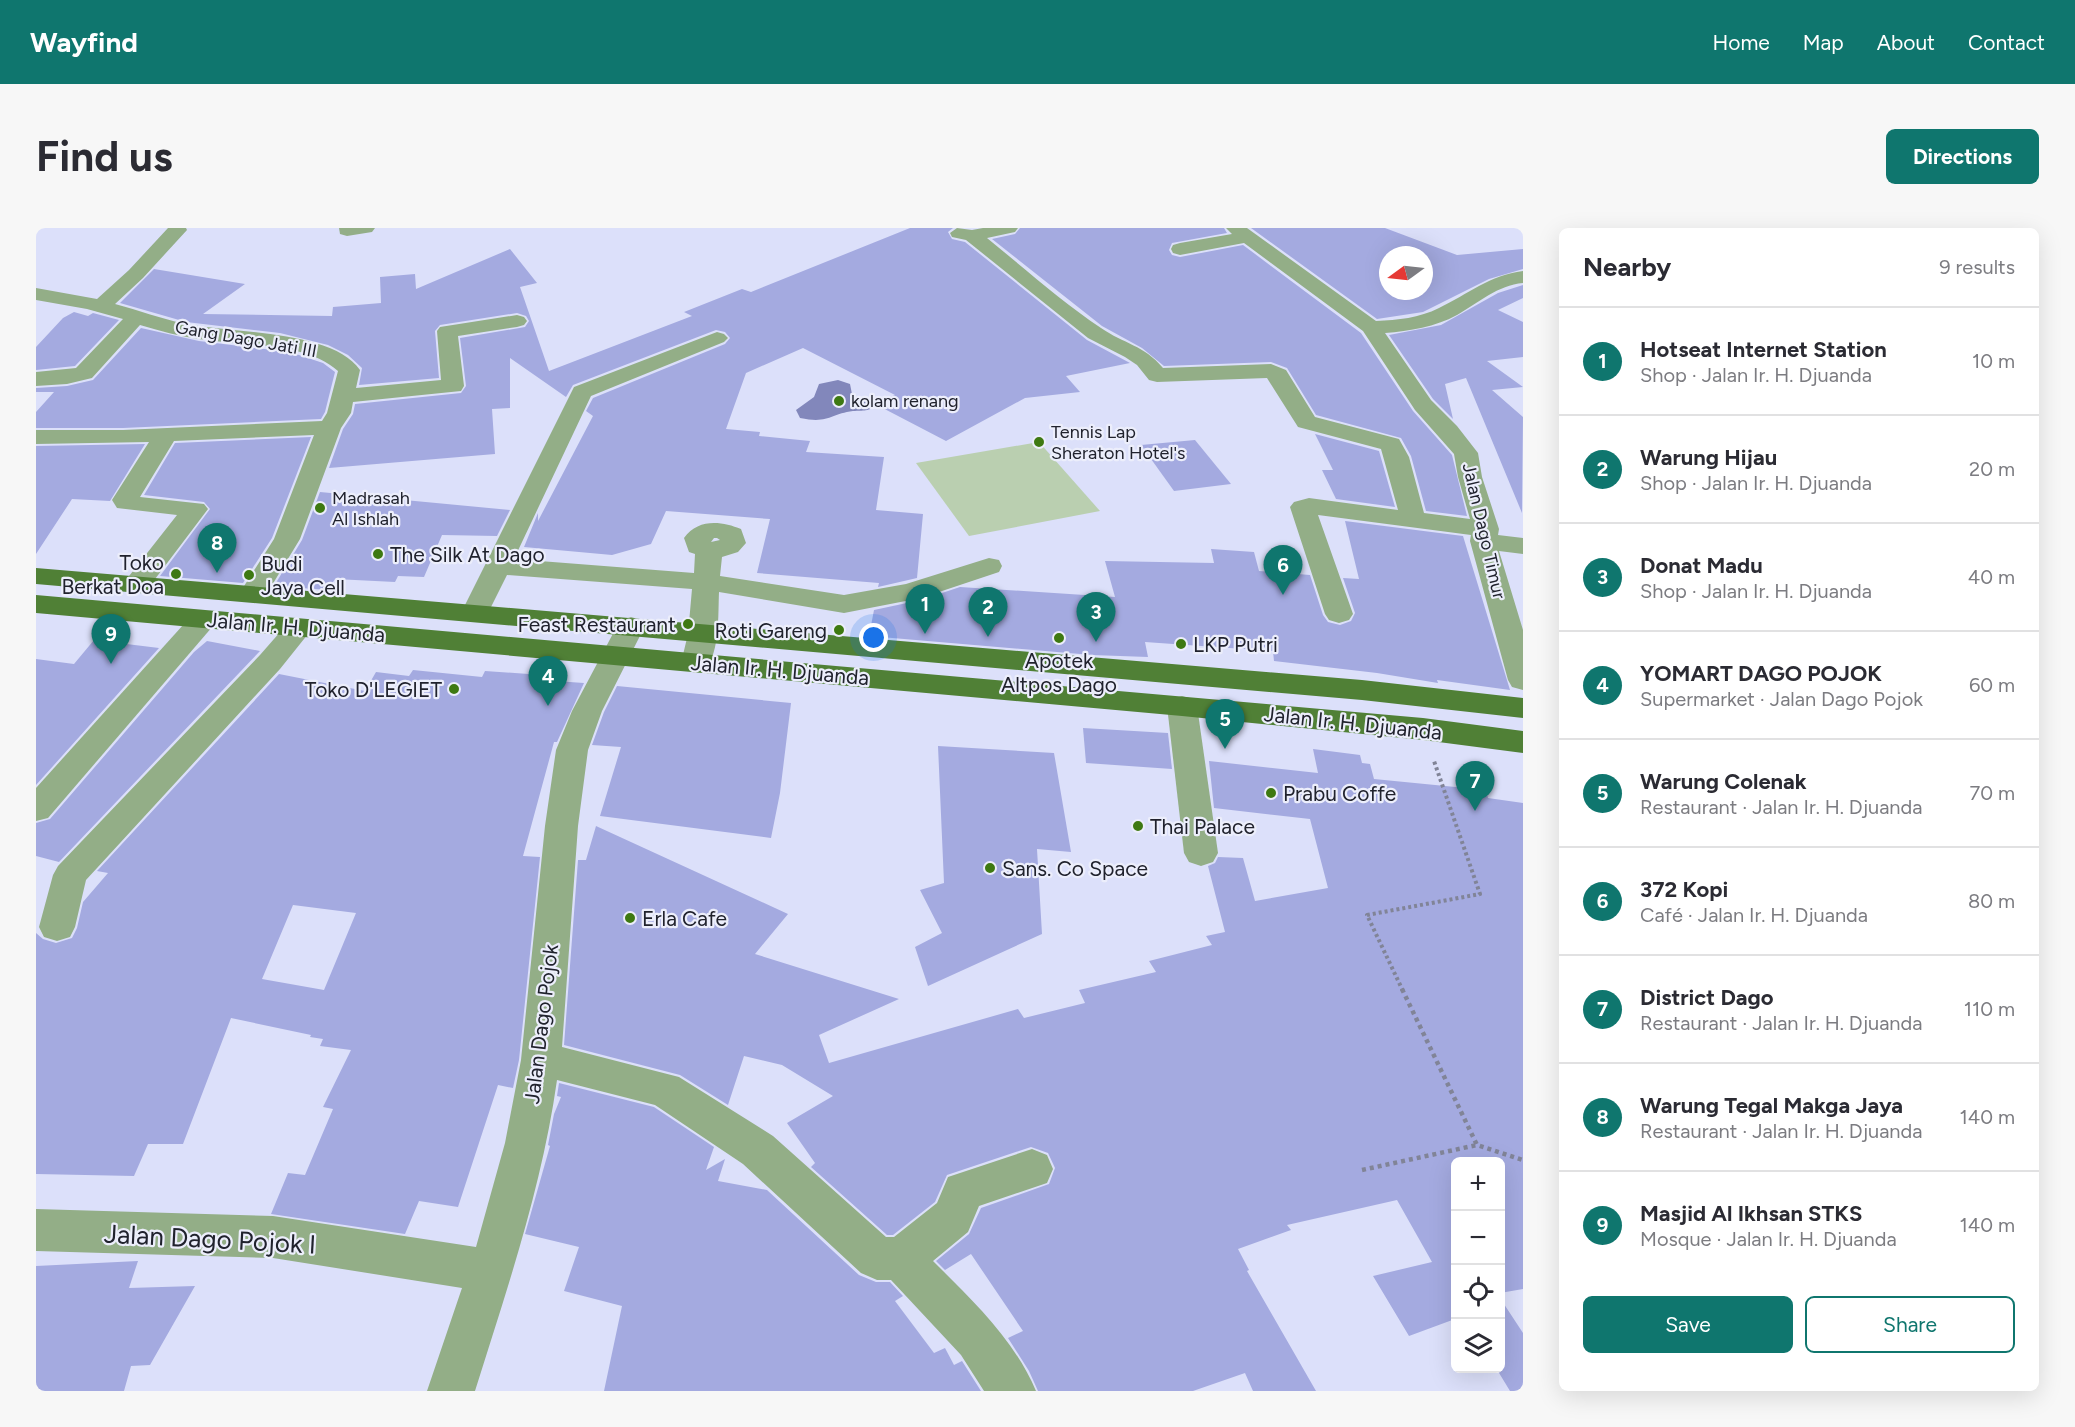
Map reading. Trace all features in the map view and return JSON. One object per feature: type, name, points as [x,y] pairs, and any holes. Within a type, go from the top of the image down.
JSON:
[{"type":"main road","name":"Jalan Ir. H. Djuanda","points":[[36,576],[475,613],[623,641],[696,663],[1423,729],[1523,742]]},
{"type":"main road","name":"Jalan Ir. H. Djuanda","points":[[36,604],[298,628],[623,641],[702,634],[1362,690],[1523,708]]},
{"type":"street","points":[[101,306],[150,260],[178,230],[177,228]]},
{"type":"street","points":[[347,230],[366,228]]},
{"type":"street","points":[[963,232],[1009,228]]},
{"type":"street","points":[[963,232],[1095,333],[1146,360],[1157,375],[1271,371],[1278,375],[1306,422],[1391,444],[1397,457],[1413,519]]},
{"type":"street","points":[[1180,249],[1242,233]]},
{"type":"street","name":"Jalan Dago Timur","points":[[1242,233],[1371,327],[1423,405],[1449,431],[1466,453],[1470,477],[1523,680]]},
{"type":"street","points":[[1371,327],[1413,325],[1445,313],[1507,279],[1523,277]]},
{"type":"street","name":"Gang Dago Jati III","points":[[36,294],[101,306],[184,331],[226,338],[283,342],[343,360],[349,370],[339,413],[328,428],[315,469],[286,539],[253,594]]},
{"type":"street","points":[[36,379],[67,377],[84,372],[137,316]]},
{"type":"street","points":[[342,396],[453,386],[447,331],[517,321]]},
{"type":"street","points":[[475,613],[582,392],[717,338]]},
{"type":"street","points":[[36,437],[166,435],[328,428]]},
{"type":"street","points":[[136,585],[195,509],[126,503],[125,500],[166,435]]},
{"type":"street","points":[[1339,614],[1303,507],[1413,519],[1523,546]]},
{"type":"street","points":[[696,663],[702,634],[709,551]]},
{"type":"street","points":[[497,566],[707,582],[844,604],[911,591],[989,566]]},
{"type":"street","points":[[36,809],[203,620]]},
{"type":"street","points":[[57,927],[70,875],[270,662],[298,628]]},
{"type":"street","name":"Jalan Dago Pojok","points":[[451,1391],[491,1270],[522,1155],[540,1059],[572,750],[587,711],[623,641]]},
{"type":"street","points":[[1182,706],[1202,852]]},
{"type":"street","points":[[540,1059],[664,1090],[758,1150],[877,1258],[901,1260],[977,1338],[1012,1391]]},
{"type":"street","points":[[901,1260],[953,1217],[963,1191],[1032,1169]]},
{"type":"street","name":"Jalan Dago Pojok I","points":[[36,1230],[273,1237],[491,1270]]},
{"type":"path","points":[[1423,729],[1480,894],[1367,915],[1477,1145]]},
{"type":"path","points":[[1362,1170],[1477,1145],[1523,1160]]},
{"type":"green space","points":[[1039,442],[1100,511],[969,536],[916,463]]},
{"type":"water","name":"kolam renang","points":[[838,380],[850,384],[852,394],[859,398],[869,398],[872,408],[845,412],[817,420],[800,418],[796,410],[814,397],[819,384]]},
{"type":"building","points":[[910,228],[953,228],[948,232],[952,239],[965,242],[1087,340],[1130,363],[1066,376],[1080,392],[1025,398],[946,441],[875,404],[895,395],[803,348],[746,373],[726,429],[760,432],[759,436],[810,441],[806,452],[884,457],[876,510],[923,514],[917,578],[878,587],[879,583],[757,573],[770,519],[666,511],[651,544],[612,555],[524,547],[538,513],[538,521],[593,416],[586,411],[593,398],[725,344],[730,338],[725,332],[716,330],[573,385],[566,397],[510,358],[510,408],[492,409],[495,454],[329,468],[343,429],[353,414],[355,404],[461,393],[466,386],[460,338],[525,327],[529,321],[526,316],[517,313],[440,325],[435,331],[439,378],[359,385],[362,368],[348,355],[328,345],[280,333],[186,322],[120,303],[154,269],[245,284],[203,314],[332,316],[333,307],[381,303],[380,277],[415,274],[416,289],[510,249],[537,283],[520,287],[549,371],[692,316],[684,312],[742,289],[751,292]]},
{"type":"building","points":[[1020,228],[1224,228],[1227,233],[1172,243],[1169,250],[1172,255],[1180,257],[1243,245],[1361,333],[1413,411],[1452,455],[1467,516],[1426,511],[1411,456],[1401,438],[1316,415],[1287,368],[1271,362],[1164,366],[1142,348],[1102,326],[992,239],[1015,234]]},
{"type":"building","points":[[1251,228],[1385,228],[1433,246],[1457,255],[1523,249],[1523,269],[1489,279],[1423,312],[1377,319]]},
{"type":"building","points":[[1523,285],[1523,298],[1498,310],[1523,322],[1523,357],[1487,361],[1523,387],[1492,390],[1523,417],[1522,513],[1466,378],[1445,384],[1453,419],[1433,399],[1389,335],[1441,325],[1498,293]]},
{"type":"building","points":[[74,312],[88,316],[93,313],[119,320],[75,366],[36,370],[36,347],[63,318]]},
{"type":"building","points":[[141,328],[199,341],[290,352],[323,363],[335,372],[325,412],[321,419],[123,428],[36,428],[36,412],[54,392],[36,392],[36,388],[67,386],[93,380]]},
{"type":"building","points":[[1315,434],[1379,451],[1395,507],[1336,499],[1322,470],[1333,470]]},
{"type":"building","points":[[311,437],[272,538],[243,583],[160,576],[210,509],[204,502],[144,495],[175,443]]},
{"type":"building","points":[[1195,440],[1231,484],[1174,491],[1141,445]]},
{"type":"building","points":[[145,444],[110,501],[72,499],[36,554],[36,446]]},
{"type":"building","points":[[320,492],[510,510],[497,536],[442,535],[424,577],[398,576],[395,582],[335,579],[328,590],[274,586],[302,540]]},
{"type":"building","points":[[1345,521],[1463,536],[1510,690],[1437,680],[1438,683],[1377,673],[1274,661],[1273,651],[1145,642],[1148,657],[1092,655],[869,636],[874,610],[921,600],[960,587],[1115,597],[1105,561],[1214,563],[1211,549],[1254,552],[1259,571],[1310,575],[1323,615],[1328,622],[1340,625],[1351,621],[1355,613],[1343,578],[1359,579]]},
{"type":"building","points":[[94,640],[159,648],[36,785],[36,659],[74,664]]},
{"type":"building","points":[[207,641],[260,651],[59,862],[36,856],[36,823],[50,819],[194,652]]},
{"type":"building","points":[[413,670],[482,677],[485,671],[556,676],[555,681],[584,683],[557,742],[554,742],[523,856],[540,857],[519,1060],[513,1088],[498,1085],[458,1207],[419,1201],[405,1234],[271,1214],[288,1173],[305,1175],[333,1109],[323,1107],[351,1050],[320,1046],[323,1039],[310,1037],[311,1035],[231,1018],[183,1144],[148,1144],[134,1176],[36,1174],[36,933],[43,939],[56,943],[72,938],[77,928],[83,902],[108,873],[97,871],[279,674],[365,691],[376,672],[409,676]],"holes":[[[293,905],[356,913],[324,990],[262,979]]]},
{"type":"building","points":[[617,686],[791,703],[780,793],[771,838],[600,816],[621,747],[592,745],[604,712]]},
{"type":"building","points":[[1083,728],[1168,733],[1172,769],[1086,763]]},
{"type":"building","name":"Sans. Co Space","points":[[938,746],[1054,753],[1071,852],[1037,849],[1042,934],[928,986],[915,947],[942,933],[920,890],[944,883]]},
{"type":"building","points":[[1313,749],[1360,755],[1362,763],[1370,764],[1374,779],[1486,790],[1488,798],[1523,803],[1523,1289],[1505,1292],[1505,1157],[1451,1157],[1451,1320],[1409,1336],[1373,1276],[1432,1262],[1397,1200],[1287,1225],[1291,1230],[1238,1249],[1249,1270],[1247,1271],[1316,1391],[1253,1391],[1245,1373],[1193,1391],[1038,1391],[1029,1371],[1008,1338],[1023,1331],[971,1254],[945,1270],[936,1261],[969,1234],[981,1208],[1049,1184],[1055,1168],[1048,1153],[1031,1147],[947,1175],[935,1202],[893,1235],[887,1235],[811,1167],[815,1163],[787,1123],[833,1096],[782,1065],[744,1056],[728,1105],[680,1075],[564,1045],[578,860],[586,860],[596,826],[788,914],[755,954],[899,999],[819,1035],[829,1063],[1018,1009],[1024,1018],[1085,1003],[1079,990],[1156,972],[1149,961],[1212,945],[1206,936],[1225,932],[1208,866],[1215,863],[1218,857],[1243,858],[1255,901],[1328,888],[1310,819],[1214,808],[1209,761],[1318,773]]},
{"type":"building","points":[[559,1083],[654,1107],[714,1147],[706,1170],[725,1159],[718,1181],[767,1190],[859,1275],[876,1282],[890,1282],[903,1296],[895,1301],[934,1353],[945,1348],[954,1365],[962,1361],[981,1391],[604,1391],[622,1306],[564,1291],[579,1247],[525,1234],[550,1146],[548,1145],[554,1114],[561,1097],[557,1096]]},
{"type":"building","points":[[138,1261],[129,1288],[195,1286],[150,1365],[131,1366],[124,1391],[36,1391],[36,1266]]},
{"type":"building","points":[[1505,1306],[1523,1333],[1523,1391],[1510,1391],[1499,1373],[1505,1373]]},
{"type":"place","name":"kolam renang","points":[[839,401]]},
{"type":"place","name":"Tennis Lap Sheraton Hotel's","points":[[1039,442]]},
{"type":"place","name":"Madrasah Al Ishlah","points":[[320,508]]},
{"type":"place","name":"The Silk At Dago","points":[[378,554]]},
{"type":"place","name":"Warung Tegal Makga Jaya","points":[[217,573]]},
{"type":"place","name":"Toko Berkat Doa","points":[[176,574]]},
{"type":"place","name":"Budi Jaya Cell","points":[[249,575]]},
{"type":"place","name":"372 Kopi","points":[[1283,595]]},
{"type":"place","name":"Feast Restaurant","points":[[688,624]]},
{"type":"place","name":"Roti Gareng","points":[[839,630]]},
{"type":"place","name":"Hotseat Internet Station","points":[[925,634]]},
{"type":"place","name":"Warung Hijau","points":[[988,637]]},
{"type":"place","name":"Apotek Altpos Dago","points":[[1059,638]]},
{"type":"place","name":"Donat Madu","points":[[1096,642]]},
{"type":"place","name":"LKP Putri","points":[[1181,644]]},
{"type":"place","name":"Masjid Al Ikhsan STKS","points":[[111,664]]},
{"type":"place","name":"Toko D'LEGIET","points":[[454,689]]},
{"type":"place","name":"YOMART DAGO POJOK","points":[[548,706]]},
{"type":"place","name":"Warung Colenak","points":[[1225,749]]},
{"type":"place","name":"Prabu Coffe","points":[[1271,793]]},
{"type":"place","name":"District Dago","points":[[1475,811]]},
{"type":"place","name":"Thai Palace","points":[[1138,826]]},
{"type":"place","name":"Sans. Co Space","points":[[990,868]]},
{"type":"place","name":"Erla Cafe","points":[[630,918]]}]
